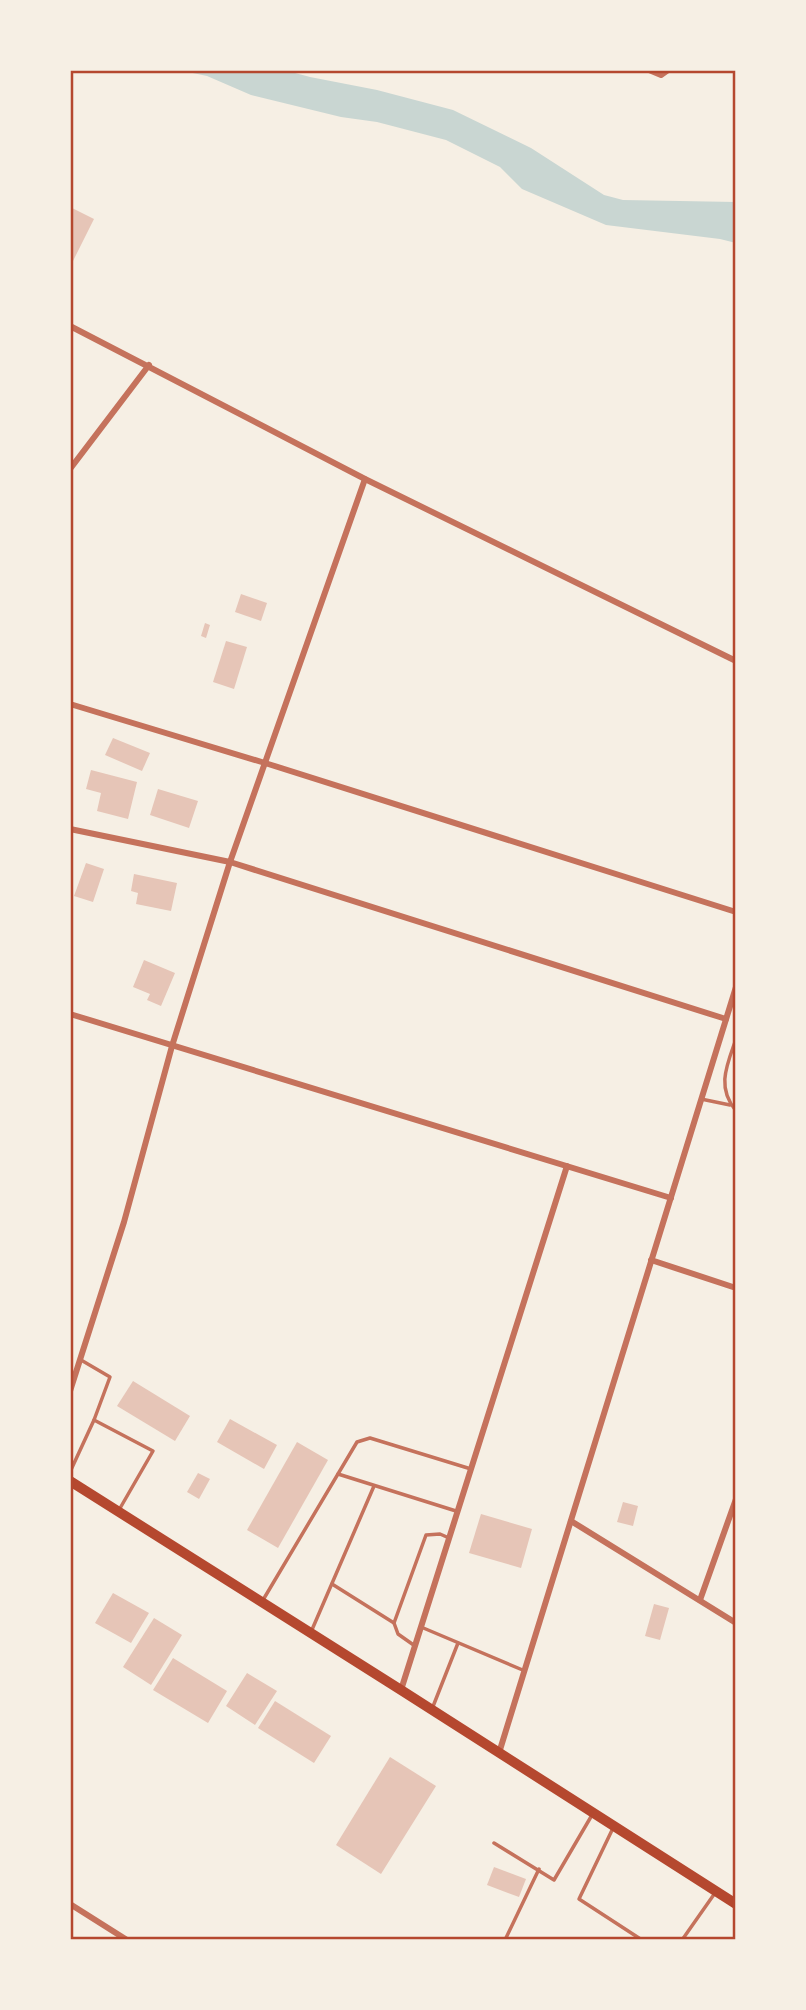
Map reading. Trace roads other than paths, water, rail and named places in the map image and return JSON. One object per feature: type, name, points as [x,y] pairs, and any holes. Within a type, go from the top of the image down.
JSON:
[{"type":"main road","points":[[70,1481],[736,1904]]},
{"type":"street","points":[[649,70],[661,75],[668,70]]},
{"type":"street","points":[[70,326],[365,479],[736,661]]},
{"type":"street","points":[[70,469],[149,365]]},
{"type":"street","points":[[70,1391],[124,1222],[172,1046],[230,862],[365,479]]},
{"type":"street","points":[[70,704],[736,912]]},
{"type":"street","points":[[70,829],[230,862],[726,1019]]},
{"type":"street","points":[[499,1753],[736,987]]},
{"type":"street","points":[[70,1014],[671,1198]]},
{"type":"street","points":[[401,1690],[568,1166]]},
{"type":"street","points":[[651,1260],[736,1288]]},
{"type":"street","points":[[700,1600],[736,1499]]},
{"type":"street","points":[[571,1521],[736,1623]]},
{"type":"street","points":[[70,1904],[127,1940]]},
{"type":"lane","points":[[736,1039],[724,1078],[725,1095],[736,1111]]},
{"type":"lane","points":[[701,1099],[731,1105]]},
{"type":"lane","points":[[70,1472],[110,1377],[80,1359]]},
{"type":"lane","points":[[94,1420],[153,1451],[118,1511]]},
{"type":"lane","points":[[261,1602],[356,1442],[370,1438],[471,1469]]},
{"type":"lane","points":[[338,1474],[457,1512]]},
{"type":"lane","points":[[311,1633],[374,1486]]},
{"type":"lane","points":[[394,1623],[426,1535],[440,1534],[449,1538]]},
{"type":"lane","points":[[332,1584],[394,1623],[398,1634],[415,1646]]},
{"type":"lane","points":[[421,1627],[525,1671]]},
{"type":"lane","points":[[432,1710],[457,1643]]},
{"type":"lane","points":[[494,1843],[554,1880],[593,1813]]},
{"type":"lane","points":[[614,1826],[579,1899],[642,1940]]},
{"type":"lane","points":[[505,1940],[539,1869]]},
{"type":"lane","points":[[682,1940],[716,1892]]}]
